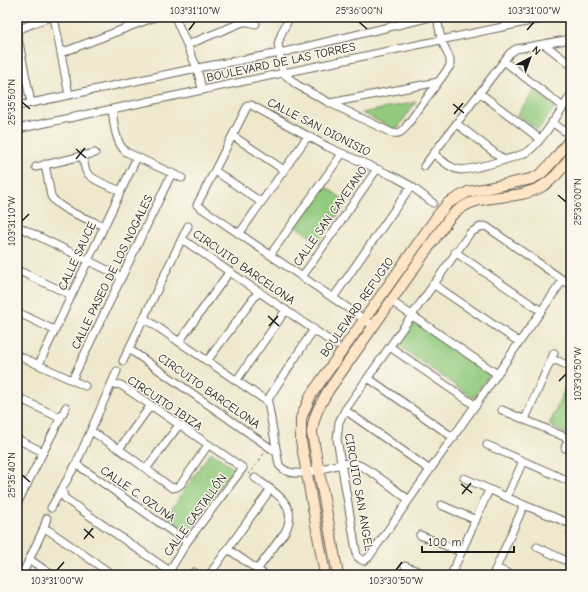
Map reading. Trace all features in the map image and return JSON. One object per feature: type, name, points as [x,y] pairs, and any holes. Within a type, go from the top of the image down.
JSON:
[{"type":"street","points":[[17,30],[49,17]]},
{"type":"street","points":[[54,17],[69,95]]},
{"type":"street","points":[[60,53],[155,17]]},
{"type":"street","points":[[175,17],[197,68],[202,89]]},
{"type":"street","points":[[290,17],[278,44],[283,74],[297,85],[330,103],[397,134],[402,132],[449,69],[451,63],[441,40],[437,17]]},
{"type":"street","name":"BOULEVARD DE LAS TORRES","points":[[17,106],[197,68],[280,53],[431,17]]},
{"type":"street","name":"BOULEVARD DE LAS TORRES","points":[[17,129],[550,17]]},
{"type":"street","points":[[188,45],[243,22],[256,24]]},
{"type":"street","points":[[17,33],[31,103]]},
{"type":"street","points":[[424,166],[510,53],[516,49],[571,39]]},
{"type":"street","points":[[544,44],[571,65]]},
{"type":"street","points":[[504,61],[563,108]]},
{"type":"street","points":[[330,103],[438,82]]},
{"type":"street","points":[[480,93],[540,138]]},
{"type":"street","points":[[434,154],[456,170],[465,170],[525,153],[534,146],[571,96]]},
{"type":"street","name":"CALLE SAN DIONISIO","points":[[374,326],[197,205],[248,105],[251,105],[342,154],[411,186],[433,202]]},
{"type":"street","points":[[112,109],[119,143],[126,152],[182,178]]},
{"type":"street","points":[[552,122],[571,137]]},
{"type":"street","points":[[457,124],[504,160]]},
{"type":"street","points":[[233,136],[284,170]]},
{"type":"street","points":[[239,234],[308,136]]},
{"type":"street","name":"BOULEVARD REFUGIO","points":[[325,575],[301,441],[301,418],[305,406],[319,383],[364,319],[448,203],[468,192],[531,179],[541,174],[555,159],[571,137]]},
{"type":"street","points":[[36,167],[95,152]]},
{"type":"street","points":[[270,255],[342,154]]},
{"type":"street","points":[[83,155],[88,174],[98,181],[121,191]]},
{"type":"street","name":"BOULEVARD REFUGIO","points":[[338,575],[312,432],[316,413],[328,391],[443,225],[458,210],[474,201],[520,195],[540,188],[557,174],[571,156]]},
{"type":"street","name":"CALLE SAUCE","points":[[38,364],[137,157]]},
{"type":"street","points":[[45,164],[50,196],[53,200],[64,208],[104,226]]},
{"type":"street","name":"CALLE SAN CAYETANO","points":[[302,277],[377,169]]},
{"type":"street","points":[[215,170],[261,202]]},
{"type":"street","name":"CALLE PASEO DE LOS NOGALES","points":[[72,380],[172,174]]},
{"type":"street","points":[[333,298],[411,186]]},
{"type":"street","points":[[454,199],[458,210]]},
{"type":"street","points":[[17,224],[122,277]]},
{"type":"street","points":[[182,239],[188,226]]},
{"type":"street","name":"CIRCUITO SAN ANGEL","points":[[563,280],[518,342],[454,438],[369,556],[364,561],[361,560],[357,556],[337,439],[339,422],[345,410],[455,252],[470,233],[482,226],[487,227],[571,285]]},
{"type":"street","name":"CIRCUITO BARCELONA","points":[[123,361],[182,239],[336,345]]},
{"type":"street","points":[[455,252],[541,311]]},
{"type":"street","points":[[17,270],[71,295]]},
{"type":"street","points":[[179,342],[230,271]]},
{"type":"street","points":[[433,284],[518,342]]},
{"type":"street","points":[[207,361],[259,291]]},
{"type":"street","points":[[391,301],[497,374]]},
{"type":"street","points":[[236,381],[286,310]]},
{"type":"street","points":[[17,312],[54,330]]},
{"type":"street","name":"CIRCUITO BARCELONA","points":[[144,318],[268,402]]},
{"type":"street","name":"CIRCUITO BARCELONA","points":[[276,452],[268,402],[274,389],[314,329]]},
{"type":"street","points":[[390,347],[476,406]]},
{"type":"street","name":"CIRCUITO BARCELONA","points":[[129,348],[276,452]]},
{"type":"street","points":[[525,419],[554,352]]},
{"type":"street","points":[[17,355],[85,386]]},
{"type":"street","points":[[551,361],[558,361],[571,367]]},
{"type":"street","points":[[112,384],[117,371]]},
{"type":"street","points":[[368,378],[454,438]]},
{"type":"street","name":"CIRCUITO IBIZA","points":[[51,508],[76,464],[112,384],[122,385],[208,446],[243,468]]},
{"type":"street","points":[[17,397],[60,418]]},
{"type":"street","points":[[119,449],[151,405]]},
{"type":"street","points":[[17,504],[66,407]]},
{"type":"street","points":[[345,410],[430,470]]},
{"type":"street","points":[[502,410],[568,438]]},
{"type":"street","points":[[146,469],[179,425]]},
{"type":"street","points":[[565,448],[571,430]]},
{"type":"street","points":[[91,431],[119,449],[172,488],[177,487],[180,484],[208,446]]},
{"type":"street","points":[[17,439],[43,452]]},
{"type":"street","points":[[487,445],[571,482]]},
{"type":"street","points":[[276,452],[279,464],[285,471],[293,473],[306,472],[342,464],[351,463],[360,465],[409,500]]},
{"type":"street","points":[[507,497],[523,461]]},
{"type":"street","name":"CALLE C. OZUNA","points":[[76,464],[187,542]]},
{"type":"street","name":"CALLE CASTALLÓN","points":[[167,573],[187,542],[243,468]]},
{"type":"street","points":[[255,478],[286,502],[289,521],[285,532],[258,570]]},
{"type":"street","points":[[464,478],[571,524]]},
{"type":"street","points":[[17,480],[27,485]]},
{"type":"street","points":[[62,489],[64,497],[67,500],[167,573]]},
{"type":"street","points":[[210,575],[270,490]]},
{"type":"street","points":[[451,575],[489,490]]},
{"type":"street","points":[[441,505],[476,520]]},
{"type":"street","points":[[493,575],[524,505]]},
{"type":"street","points":[[22,575],[47,518]]},
{"type":"street","points":[[43,530],[48,530],[113,575]]},
{"type":"street","points":[[420,535],[461,552]]},
{"type":"street","points":[[537,547],[571,563]]},
{"type":"street","points":[[228,549],[265,575]]},
{"type":"street","points":[[29,559],[52,575]]},
{"type":"street","points":[[405,566],[427,575]]},
{"type":"street","points":[[496,568],[512,575]]},
{"type":"path","points":[[243,468],[250,474],[269,446]]},
{"type":"green space","points":[[535,90],[556,105],[538,130],[517,115]]},
{"type":"green space","points":[[416,102],[396,130],[362,113]]},
{"type":"green space","points":[[322,184],[347,202],[318,242],[293,224]]},
{"type":"green space","points":[[412,319],[490,374],[473,398],[395,343]]},
{"type":"green space","points":[[571,375],[571,426],[567,435],[549,425]]},
{"type":"green space","points":[[211,452],[233,468],[187,534],[165,518]]}]
